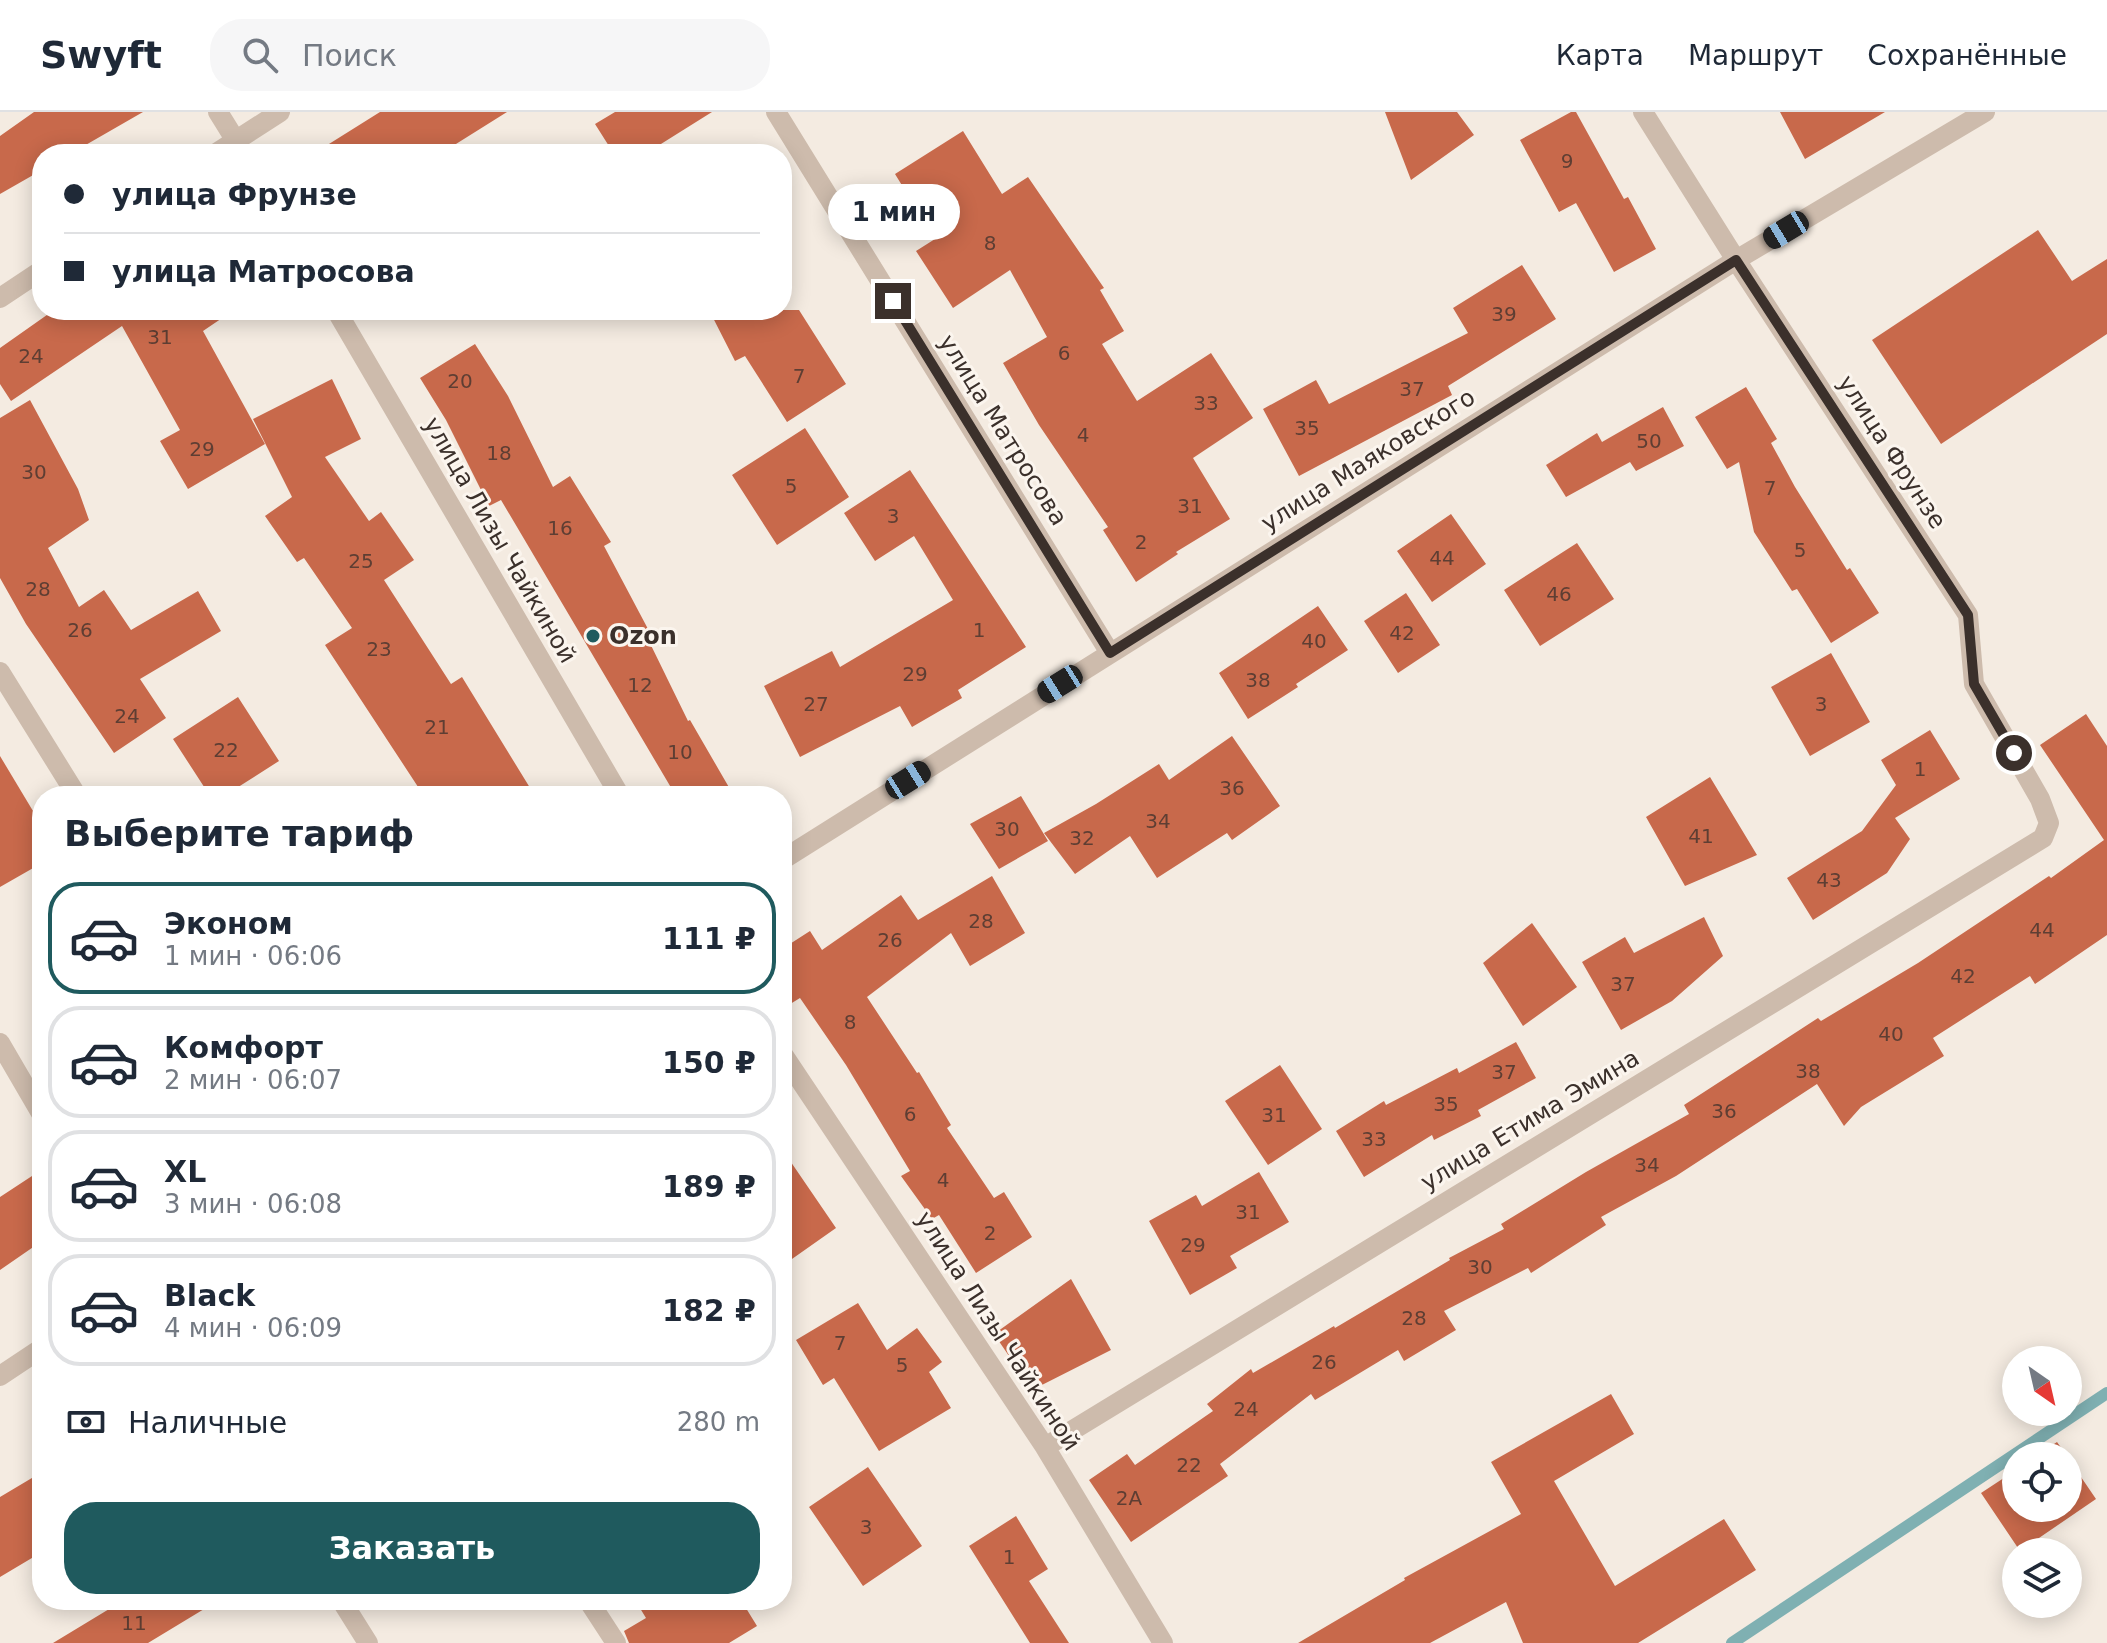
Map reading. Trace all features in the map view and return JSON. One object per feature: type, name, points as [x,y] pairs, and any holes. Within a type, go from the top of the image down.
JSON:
[{"type":"street","points":[[218,112],[238,144]]},
{"type":"street","points":[[243,144],[280,112]]},
{"type":"street","name":"улица Матросова","points":[[776,112],[1110,653]]},
{"type":"street","name":"улица Фрунзе","points":[[1643,112],[1968,615],[1974,684],[2040,799],[2049,823],[2043,838]]},
{"type":"street","name":"улица Маяковского","points":[[792,854],[1736,260],[1985,112]]},
{"type":"street","points":[[0,298],[32,277]]},
{"type":"street","name":"улица Лизы Чайкиной","points":[[342,320],[614,786]]},
{"type":"street","points":[[0,672],[71,786]]},
{"type":"street","name":"улица Етима Эмина","points":[[1045,1447],[2043,838]]},
{"type":"street","points":[[0,1043],[32,1098]]},
{"type":"street","name":"улица Лизы Чайкиной","points":[[792,1068],[1045,1447],[1163,1643]]},
{"type":"street","points":[[0,1376],[32,1355]]},
{"type":"street","points":[[347,1610],[368,1643]]},
{"type":"street","points":[[595,1610],[616,1643]]},
{"type":"building","points":[[34,112],[143,112],[87,144],[32,144],[32,176],[0,194],[0,136]]},
{"type":"building","points":[[380,112],[507,112],[456,144],[329,144]]},
{"type":"building","points":[[615,112],[712,112],[661,144],[608,144],[595,124]]},
{"type":"building","points":[[1385,112],[1457,112],[1474,135],[1411,180]]},
{"type":"building","points":[[1576,112],[1624,199],[1628,197],[1656,249],[1614,272],[1576,203],[1559,212],[1520,140]]},
{"type":"building","points":[[1780,112],[1885,112],[1805,159]]},
{"type":"building","points":[[963,131],[1002,194],[1028,177],[1104,288],[1100,290],[1124,331],[1102,344],[1137,401],[1211,353],[1253,418],[1193,458],[1230,519],[1176,552],[1178,554],[1136,582],[1103,530],[1108,527],[1039,425],[1003,363],[1047,337],[1010,270],[953,308],[916,251],[935,239],[895,174]]},
{"type":"building","points":[[2038,230],[2072,281],[2107,259],[2107,334],[1941,444],[1872,340]]},
{"type":"building","points":[[1522,265],[1556,319],[1448,386],[1452,395],[1299,476],[1263,409],[1316,380],[1329,404],[1468,333],[1453,308]]},
{"type":"building","points":[[792,310],[799,310],[846,384],[787,422],[745,356],[735,361],[714,320],[792,320]]},
{"type":"building","points":[[40,320],[219,320],[203,331],[265,444],[188,489],[160,441],[180,430],[122,326],[11,401],[0,384],[0,348]]},
{"type":"building","points":[[475,344],[508,396],[553,487],[570,476],[611,542],[604,546],[648,629],[644,631],[688,721],[728,786],[670,786],[501,500],[489,506],[446,420],[420,378]]},
{"type":"building","points":[[332,379],[361,439],[325,457],[369,521],[381,512],[414,560],[384,580],[451,684],[462,677],[529,786],[417,786],[325,645],[352,628],[304,558],[297,562],[265,516],[292,497],[253,419]]},
{"type":"building","points":[[1746,387],[1777,439],[1771,443],[1795,487],[1847,570],[1850,568],[1879,613],[1831,643],[1797,589],[1792,591],[1754,532],[1739,462],[1727,469],[1695,417]]},
{"type":"building","points":[[30,400],[78,489],[89,520],[48,548],[79,607],[104,590],[131,630],[198,591],[221,631],[140,679],[166,718],[114,753],[26,624],[0,578],[0,418]]},
{"type":"building","points":[[1663,407],[1684,446],[1636,471],[1630,462],[1566,497],[1546,465],[1597,433],[1602,442]]},
{"type":"building","points":[[805,428],[849,497],[777,545],[732,475]]},
{"type":"building","points":[[910,470],[1026,647],[958,690],[962,698],[912,727],[900,706],[800,757],[764,686],[832,651],[840,667],[953,600],[914,536],[875,561],[844,513]]},
{"type":"building","points":[[1451,514],[1486,564],[1432,602],[1397,551]]},
{"type":"building","points":[[1577,543],[1614,599],[1540,646],[1504,590]]},
{"type":"building","points":[[1406,593],[1440,645],[1398,673],[1364,621]]},
{"type":"building","points":[[1318,606],[1348,650],[1248,719],[1219,673]]},
{"type":"building","points":[[1831,653],[1870,722],[1810,756],[1771,687]]},
{"type":"building","points":[[238,697],[279,761],[240,786],[204,786],[173,739]]},
{"type":"building","points":[[2086,714],[2107,746],[2107,935],[2035,984],[2030,976],[1933,1038],[1944,1056],[1861,1107],[1844,1126],[1817,1084],[1676,1176],[1601,1217],[1606,1225],[1531,1273],[1528,1268],[1444,1311],[1456,1330],[1404,1361],[1398,1350],[1315,1400],[1311,1394],[1220,1464],[1228,1476],[1131,1542],[1089,1480],[1127,1454],[1135,1465],[1213,1411],[1207,1404],[1251,1369],[1253,1373],[1335,1328],[1449,1258],[1504,1229],[1501,1224],[1689,1114],[1684,1105],[1818,1018],[1821,1021],[1918,963],[2049,876],[2051,878],[2104,840],[2040,745]]},
{"type":"building","points":[[1930,730],[1960,779],[1895,818],[1910,839],[1887,873],[1813,920],[1787,878],[1862,831],[1896,785],[1881,760]]},
{"type":"building","points":[[1232,736],[1280,806],[1232,840],[1227,833],[1157,878],[1130,836],[1075,874],[1044,833],[1159,764],[1169,780]]},
{"type":"building","points":[[0,756],[32,809],[32,869],[0,887]]},
{"type":"building","points":[[1710,777],[1757,855],[1685,886],[1646,817]]},
{"type":"building","points":[[1021,796],[1048,841],[999,869],[970,824]]},
{"type":"building","points":[[992,876],[1025,933],[970,966],[951,933],[867,997],[919,1072],[951,1125],[947,1128],[994,1198],[1004,1192],[1032,1237],[976,1273],[939,1215],[932,1219],[901,1176],[910,1171],[846,1065],[800,998],[792,1003],[792,943],[810,931],[822,950],[901,895],[918,920]]},
{"type":"building","points":[[1704,917],[1723,956],[1672,1001],[1621,1030],[1582,962],[1625,937],[1634,953]]},
{"type":"building","points":[[1532,923],[1577,987],[1523,1026],[1483,963]]},
{"type":"building","points":[[1516,1042],[1536,1078],[1478,1110],[1481,1116],[1434,1140],[1432,1135],[1364,1177],[1336,1131],[1384,1101],[1386,1105],[1457,1068],[1459,1073]]},
{"type":"building","points":[[1280,1065],[1322,1129],[1268,1165],[1225,1101]]},
{"type":"building","points":[[792,1164],[836,1228],[792,1259]]},
{"type":"building","points":[[1259,1172],[1289,1222],[1230,1256],[1237,1268],[1190,1295],[1149,1221],[1196,1195],[1202,1206]]},
{"type":"building","points":[[32,1176],[32,1248],[0,1270],[0,1197]]},
{"type":"building","points":[[1071,1279],[1111,1350],[1032,1390],[994,1334]]},
{"type":"building","points":[[858,1303],[887,1350],[917,1328],[942,1362],[929,1372],[951,1408],[879,1451],[834,1378],[823,1385],[796,1340]]},
{"type":"building","points":[[1611,1394],[1634,1434],[1554,1481],[1615,1586],[1724,1519],[1756,1570],[1638,1643],[1523,1643],[1506,1602],[1430,1643],[1298,1643],[1404,1578],[1521,1514],[1491,1462]]},
{"type":"building","points":[[868,1467],[922,1546],[863,1586],[809,1507]]},
{"type":"building","points":[[32,1478],[32,1558],[0,1577],[0,1497]]},
{"type":"building","points":[[2082,1478],[2096,1499],[2082,1509]]},
{"type":"building","points":[[2002,1479],[2002,1522],[2062,1522],[2039,1538],[2011,1538],[1981,1493]]},
{"type":"building","points":[[1016,1516],[1048,1569],[1029,1581],[1069,1643],[1030,1643],[969,1546]]},
{"type":"building","points":[[107,1610],[202,1610],[148,1643],[53,1643]]},
{"type":"building","points":[[641,1610],[747,1610],[757,1626],[729,1643],[629,1643],[624,1631],[646,1618]]},
{"type":"waterway","points":[[1732,1643],[2107,1393]]},
{"type":"place","name":"Ozon","points":[[593,636]]},
{"type":"route","points":[[893,301],[1110,653],[1736,260],[1968,615],[1974,684],[2014,753]]}]
